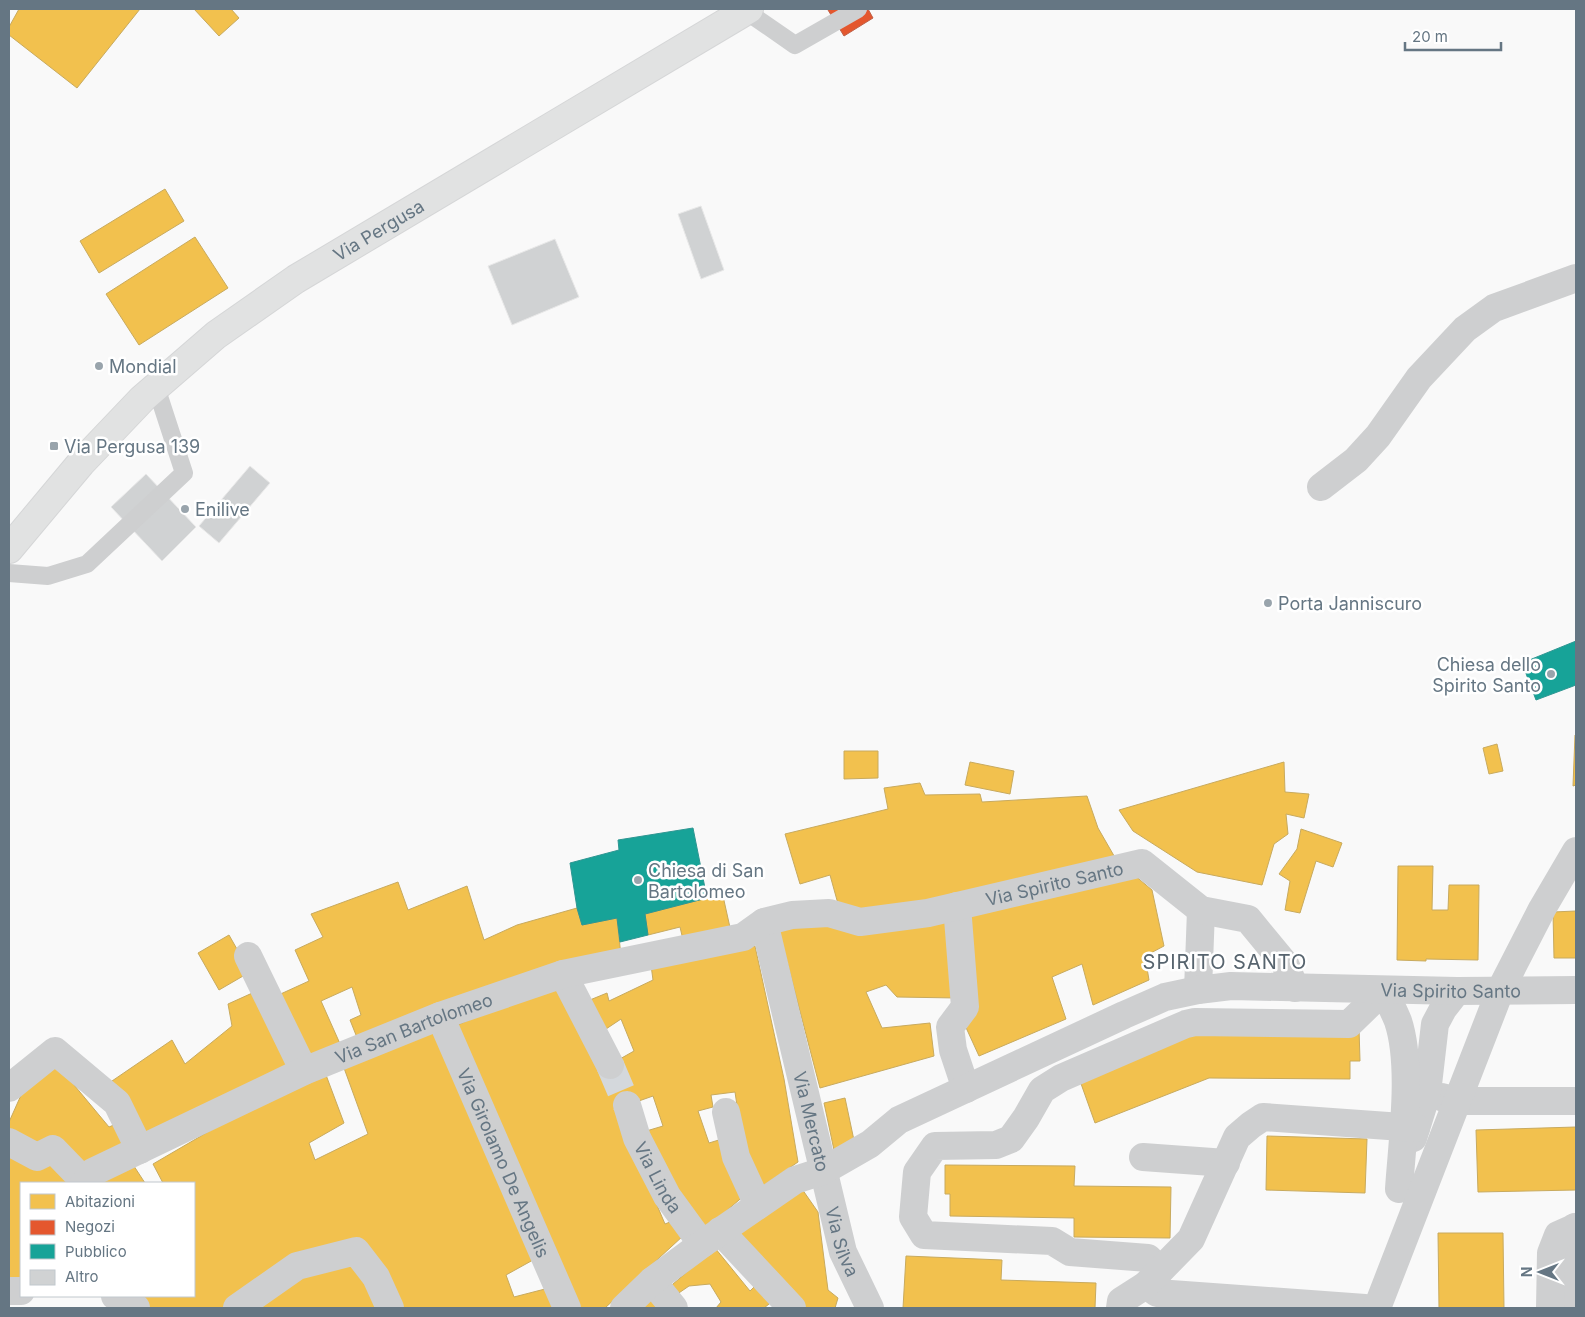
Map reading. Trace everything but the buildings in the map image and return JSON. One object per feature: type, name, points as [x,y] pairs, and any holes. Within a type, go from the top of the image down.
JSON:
[{"type":"main road","name":"Via Pergusa","points":[[48,501],[81,463],[156,387],[216,334],[296,279],[747,10]]},
{"type":"main road","points":[[9,537],[48,501]]},
{"type":"main road","points":[[9,549],[48,501]]},
{"type":"street","points":[[1321,487],[1356,460],[1378,436],[1419,378],[1465,329],[1494,308],[1576,278]]},
{"type":"street","points":[[1376,1308],[1500,991],[1542,909],[1576,851]]},
{"type":"street","name":"Via Spirito Santo","points":[[764,922],[792,915],[829,913],[860,922],[928,913],[1142,863],[1201,910],[1248,919],[1286,964],[1295,988]]},
{"type":"street","points":[[957,906],[964,1008],[950,1027],[953,1050],[966,1089]]},
{"type":"street","points":[[1198,990],[1201,910]]},
{"type":"street","name":"Via San Bartolomeo","points":[[84,1182],[94,1172],[304,1071],[440,1016],[563,974],[743,937],[764,922]]},
{"type":"street","name":"Via Mercato","points":[[624,1308],[652,1281],[711,1237],[795,1180],[823,1171],[764,922]]},
{"type":"street","points":[[248,956],[304,1071]]},
{"type":"street","points":[[563,974],[610,1065]]},
{"type":"street","name":"Via Spirito Santo","points":[[823,1171],[870,1144],[899,1120],[1165,997],[1231,986],[1457,991],[1576,990]]},
{"type":"street","points":[[1365,1308],[1157,1293],[1148,1258],[1070,1252],[1052,1241],[924,1235],[913,1217],[917,1172],[935,1146],[996,1145],[1011,1139],[1042,1090],[1061,1078],[1186,1024],[1195,1022],[1349,1024],[1384,990],[1398,1022],[1404,1053],[1405,1095],[1410,1127]]},
{"type":"street","points":[[1388,1279],[1399,1190],[1410,1127],[1427,1093],[1435,1024],[1443,1009],[1457,991]]},
{"type":"street","name":"Via Girolamo De Angelis","points":[[440,1016],[567,1308]]},
{"type":"street","points":[[9,1088],[55,1051],[117,1103],[140,1150]]},
{"type":"street","points":[[1427,1093],[1458,1101],[1576,1101]]},
{"type":"street","name":"Via Linda","points":[[627,1105],[637,1138],[667,1196],[792,1308]]},
{"type":"street","points":[[726,1112],[736,1157],[758,1205]]},
{"type":"street","points":[[1120,1308],[1121,1300],[1153,1277],[1190,1240],[1237,1137],[1251,1124],[1264,1117],[1410,1127]]},
{"type":"street","points":[[9,1142],[37,1157],[53,1149],[84,1182]]},
{"type":"street","points":[[1143,1157],[1226,1162]]},
{"type":"street","name":"Via Silva","points":[[823,1171],[843,1252],[870,1308]]},
{"type":"street","points":[[1550,1308],[1551,1253],[1558,1235],[1576,1227],[1575,1308]]},
{"type":"street","points":[[237,1308],[297,1266],[356,1251],[376,1277],[390,1308]]},
{"type":"street","points":[[652,1281],[674,1308]]},
{"type":"street","points":[[115,1297],[124,1308]]},
{"type":"street","points":[[116,1297],[136,1308]]},
{"type":"lane","points":[[747,10],[795,45],[858,9]]},
{"type":"lane","points":[[9,573],[48,576],[86,564],[184,473],[156,387]]},
{"type":"tunnel","points":[[610,1065],[627,1105]]},
{"type":"place","name":"Mondial","points":[[99,366]]},
{"type":"place","name":"Via Pergusa 139","points":[[54,446]]},
{"type":"place","name":"Enilive","points":[[185,509]]},
{"type":"place","name":"Porta Janniscuro","points":[[1268,603]]},
{"type":"place","name":"Chiesa dello Spirito Santo","points":[[1551,674]]},
{"type":"place","name":"Chiesa di San Bartolomeo","points":[[638,880]]},
{"type":"district","name":"SPIRITO SANTO","points":[[1225,962]]}]
